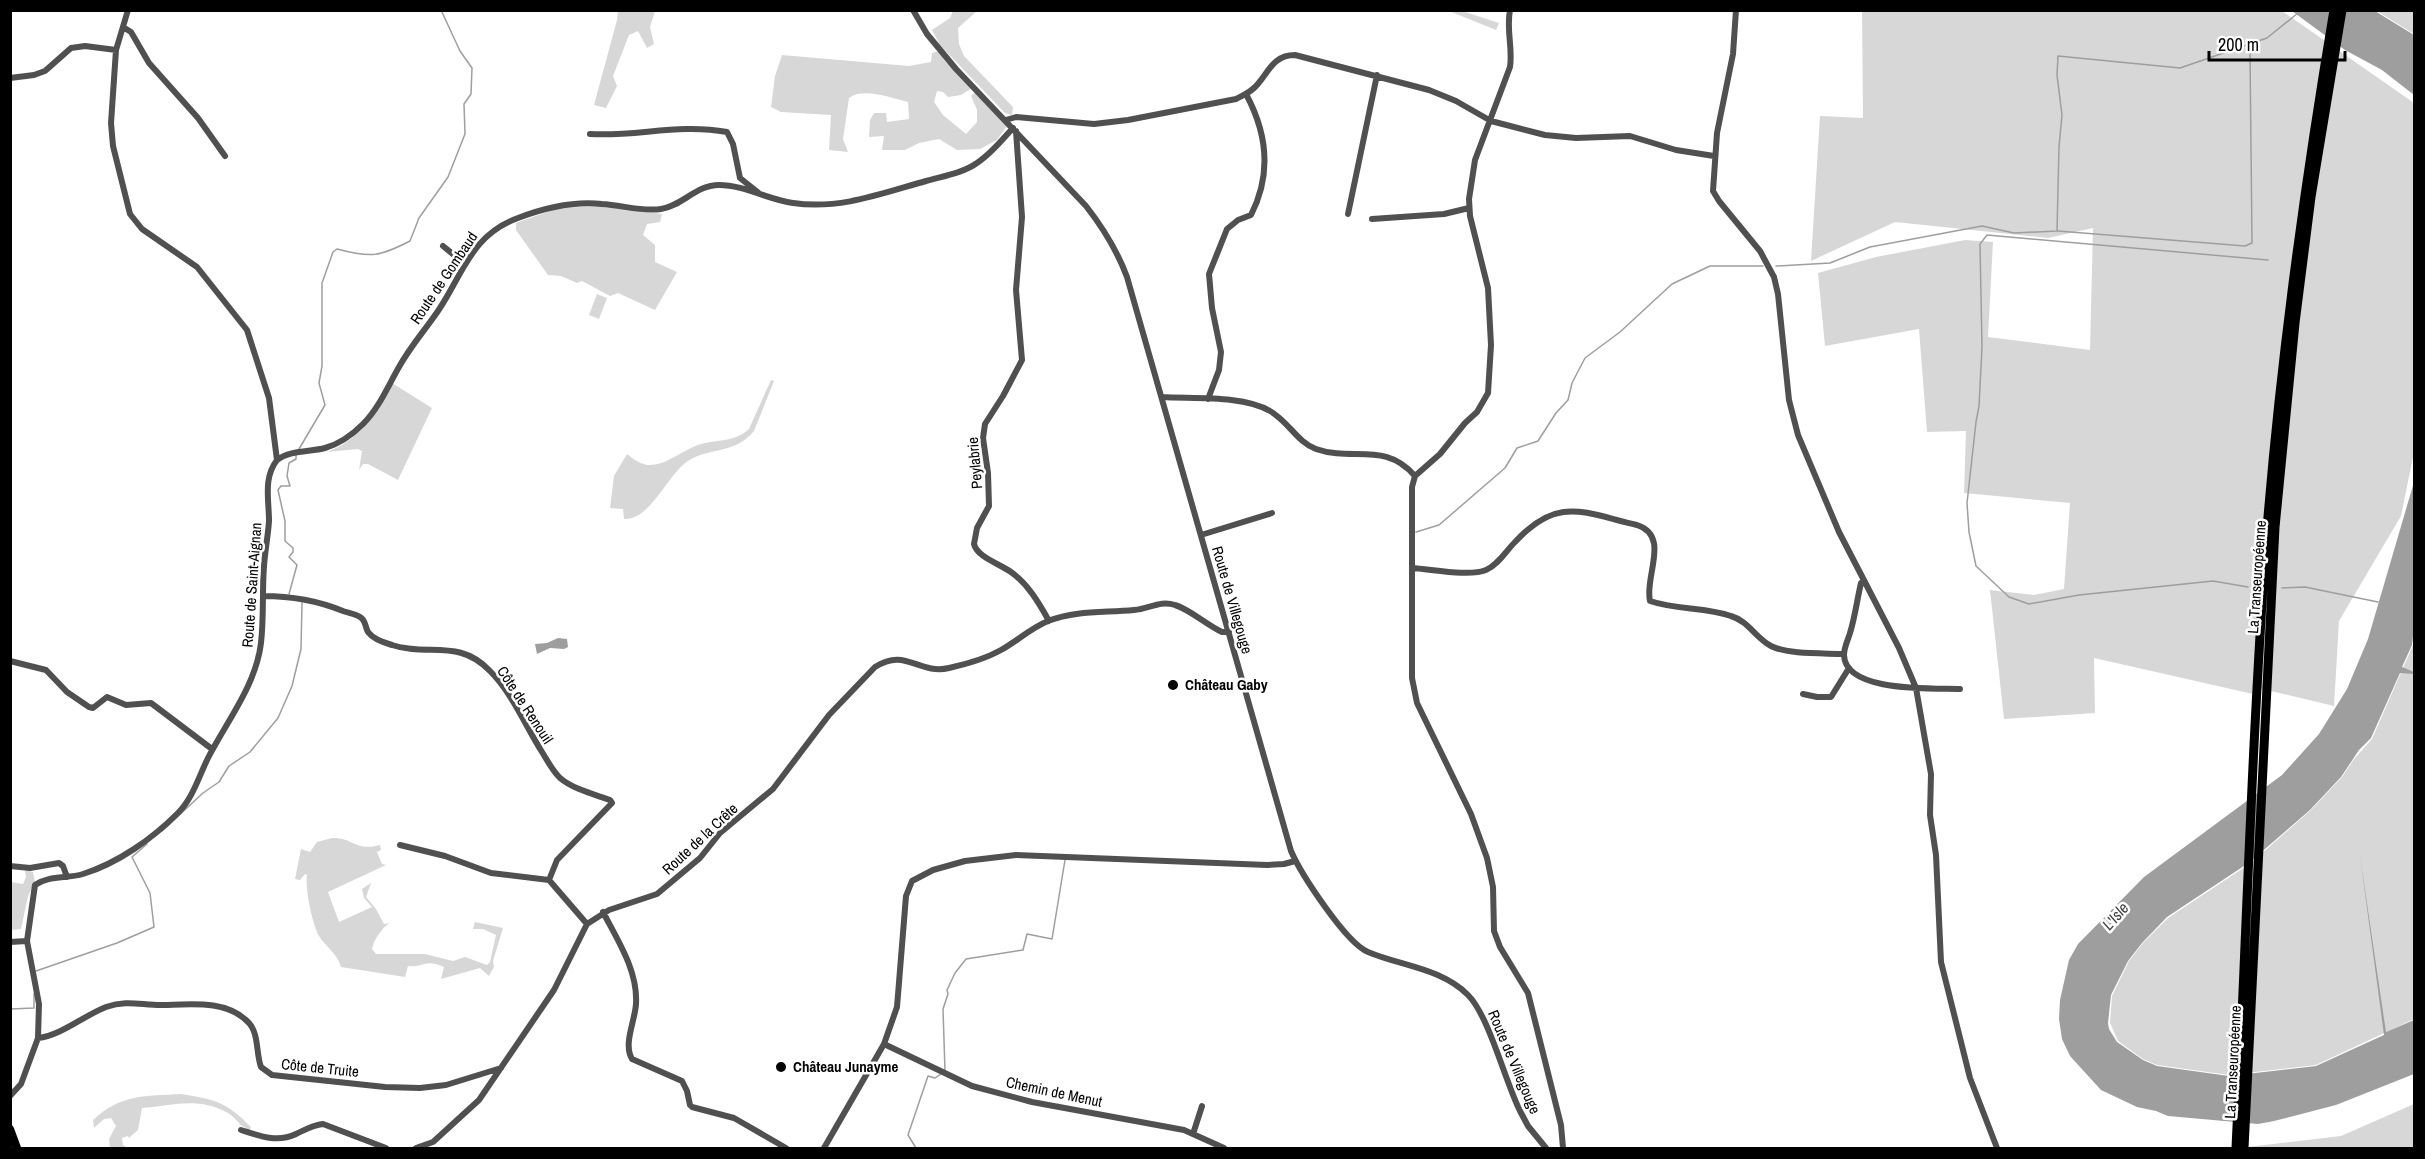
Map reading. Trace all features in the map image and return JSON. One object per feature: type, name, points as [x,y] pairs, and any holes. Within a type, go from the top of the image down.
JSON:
[{"type":"highway","name":"La Transeuropéenne","points":[[2236,1149],[2257,890],[2275,527],[2295,323],[2334,10]]},
{"type":"highway","name":"La Transeuropéenne","points":[[2244,1149],[2247,896],[2267,526],[2286,333],[2328,71],[2342,10]]},
{"type":"main road","points":[[10,1130],[17,1149]]},
{"type":"street","name":"Route de Saint-Aignan","points":[[10,1096],[21,1084],[38,1038],[39,1004],[27,941],[35,885],[42,880],[83,874],[130,851],[180,811],[190,797],[212,750],[243,695],[259,658],[269,518],[268,477],[277,460],[269,398],[247,330],[197,267],[142,229],[130,214],[111,135],[116,50],[128,10]]},
{"type":"street","name":"Route de Villegouge","points":[[913,10],[927,34],[1086,206],[1111,241],[1127,277],[1295,861],[1350,938],[1361,949],[1446,979],[1469,996],[1480,1011],[1520,1111],[1528,1126],[1546,1149]]},
{"type":"street","points":[[1510,10],[1508,29],[1510,67],[1475,160],[1469,208],[1488,288],[1491,345],[1488,393],[1478,412],[1465,423],[1440,454],[1414,476],[1412,487],[1412,678],[1417,703],[1471,814],[1486,858],[1492,887],[1494,931],[1500,947],[1528,993],[1561,1125],[1563,1149]]},
{"type":"street","points":[[1736,10],[1733,54],[1714,156],[1713,191],[1760,251],[1774,278],[1778,294],[1789,400],[1798,435],[1839,532],[1899,648],[1916,688],[1931,774],[1930,815],[1936,855],[1941,962],[1972,1086],[1997,1149]]},
{"type":"street","points":[[123,27],[131,32],[149,63],[198,117],[225,156]]},
{"type":"street","points":[[10,78],[45,71],[71,48],[85,46],[116,50]]},
{"type":"street","points":[[1006,120],[1016,117],[1094,124],[1128,120],[1236,99],[1257,84],[1275,60],[1287,55],[1303,56],[1377,75],[1444,96],[1491,121],[1561,137],[1630,136],[1676,150],[1714,156]]},
{"type":"street","points":[[1348,214],[1377,75]]},
{"type":"street","points":[[1208,399],[1219,370],[1221,352],[1212,308],[1209,274],[1227,229],[1238,220],[1251,215],[1258,202],[1264,160],[1264,137],[1257,114],[1246,93]]},
{"type":"street","points":[[590,134],[622,135],[676,128],[727,132],[733,144],[740,178],[736,188]]},
{"type":"street","name":"Route de Gombaud","points":[[277,460],[294,453],[333,446],[365,423],[380,402],[403,360],[439,309],[465,264],[477,246],[494,229],[537,211],[565,205],[588,203],[651,210],[663,209],[716,185],[795,204],[819,205],[863,199],[967,168],[988,154],[1014,129]]},
{"type":"street","name":"Peylabrie","points":[[1014,129],[1022,217],[1017,277],[1022,360],[985,424],[983,444],[988,473],[989,506],[977,528],[974,544],[980,553],[1018,577],[1035,597],[1049,621]]},
{"type":"street","points":[[740,178],[764,197]]},
{"type":"street","points":[[1372,219],[1444,214],[1469,208]]},
{"type":"street","points":[[443,246],[465,264]]},
{"type":"street","points":[[1162,397],[1234,401],[1263,407],[1314,448],[1339,453],[1384,455],[1402,464],[1414,476]]},
{"type":"street","points":[[1412,568],[1473,573],[1485,571],[1544,517],[1559,511],[1572,511],[1637,525],[1650,533],[1655,548],[1648,593],[1650,601],[1733,616],[1748,625],[1757,636],[1771,646],[1784,651],[1844,654]]},
{"type":"street","points":[[1201,535],[1272,513]]},
{"type":"street","points":[[1864,581],[1861,583],[1844,654],[1849,668],[1862,678],[1874,683],[1916,688],[1960,689]]},
{"type":"street","name":"Côte de Renouil","points":[[263,596],[296,597],[321,602],[360,616],[368,632],[387,644],[465,653],[489,670],[508,693],[525,727],[560,778],[579,789],[610,800],[612,803],[557,860],[549,880]]},
{"type":"street","points":[[1049,621],[1090,611],[1137,610],[1166,603],[1177,605],[1222,632],[1229,632]]},
{"type":"street","name":"Route de la Crête","points":[[416,1149],[433,1142],[479,1100],[554,990],[587,924],[603,912],[657,894],[700,858],[720,833],[773,789],[822,724],[866,675],[884,661],[896,658],[934,670],[949,668],[986,657],[1049,621]]},
{"type":"street","points":[[10,661],[46,670],[66,692],[89,707],[93,708],[107,697],[126,705],[150,703],[212,750]]},
{"type":"street","points":[[1803,694],[1817,698],[1831,697],[1849,668]]},
{"type":"street","points":[[400,846],[445,856],[491,873],[549,880],[587,924]]},
{"type":"street","points":[[824,1149],[884,1044],[897,1007],[906,896],[912,881],[922,874],[965,861],[1016,855],[1267,865],[1295,861]]},
{"type":"street","points":[[10,866],[30,868],[59,864],[63,866],[67,877]]},
{"type":"street","points":[[603,912],[632,970],[636,984],[636,1007],[629,1051],[632,1059],[681,1081],[692,1107],[734,1118],[786,1149]]},
{"type":"street","points":[[10,942],[27,941]]},
{"type":"street","name":"Côte de Truite","points":[[38,1038],[52,1034],[92,1013],[125,1003],[164,1005],[202,1003],[218,1006],[250,1023],[255,1034],[261,1067],[272,1075],[386,1087],[420,1088],[446,1085],[501,1067]]},
{"type":"street","name":"Chemin de Menut","points":[[884,1044],[972,1086],[1032,1102],[1148,1122],[1192,1134],[1224,1149]]},
{"type":"street","points":[[1192,1134],[1202,1106]]},
{"type":"street","points":[[241,1130],[271,1139],[285,1139],[315,1125],[323,1124],[386,1149]]},
{"type":"shaded area","points":[[618,11],[655,11],[650,27],[654,44],[647,48],[638,31],[629,35],[613,76],[617,86],[606,108],[594,105]]},
{"type":"shaded area","points":[[953,11],[977,11],[958,28],[959,44],[964,56],[1013,107],[1012,115],[1005,113],[940,45],[932,30],[950,18]]},
{"type":"shaded area","points":[[1449,11],[1462,11],[1499,23],[1496,30]]},
{"type":"shaded area","points":[[1862,11],[2282,11],[2414,103],[2414,452],[2401,516],[2339,621],[2334,706],[2254,687],[2253,694],[2094,658],[2095,713],[2004,719],[1990,590],[2034,595],[2064,589],[2070,503],[1964,493],[1966,431],[1927,432],[1919,329],[1825,346],[1818,273],[1876,257],[1965,240],[1993,242],[1988,337],[2090,350],[2093,228],[2048,238],[1895,222],[1811,261],[1820,116],[1863,118]]},
{"type":"shaded area","points":[[2377,11],[2414,11],[2414,34]]},
{"type":"shaded area","points":[[939,51],[944,60],[972,88],[961,95],[948,97],[943,92],[937,91],[934,102],[943,115],[966,134],[977,122],[977,110],[971,96],[975,92],[1007,126],[997,140],[980,149],[957,150],[939,139],[919,143],[905,150],[882,150],[884,136],[869,137],[870,120],[874,113],[886,113],[887,122],[909,119],[908,102],[877,94],[862,93],[849,98],[843,139],[848,152],[829,150],[831,115],[781,112],[771,107],[775,76],[782,55],[909,66],[931,62],[932,53]]},
{"type":"shaded area","points":[[601,206],[662,214],[660,222],[647,224],[643,235],[655,245],[655,262],[677,272],[655,310],[618,293],[610,296],[582,281],[577,283],[561,276],[548,275],[516,230],[516,223],[558,208]]},
{"type":"shaded area","points":[[597,294],[607,298],[599,319],[589,315]]},
{"type":"shaded area","points":[[771,380],[774,381],[754,431],[746,439],[729,448],[692,458],[678,470],[649,506],[633,518],[624,519],[623,509],[610,508],[614,476],[627,454],[642,464],[655,465],[698,445],[739,436],[749,429]]},
{"type":"shaded area","points":[[392,383],[432,408],[398,480],[368,464],[363,464],[359,470],[362,451],[358,449],[327,452],[339,447],[358,433],[374,414]]},
{"type":"shaded area","points":[[2414,634],[2414,1019],[2316,1065],[2229,1075],[2157,1065],[2143,1059],[2118,1041],[2110,1023],[2112,996],[2129,961],[2168,918],[2251,863],[2311,810],[2342,777],[2372,739],[2413,645]]},
{"type":"shaded area","points":[[339,838],[365,847],[380,845],[381,850],[377,852],[382,864],[386,865],[328,892],[339,922],[372,907],[364,898],[362,889],[371,883],[366,897],[384,924],[389,923],[374,942],[372,949],[376,954],[425,954],[453,961],[465,957],[487,965],[490,962],[496,935],[483,929],[473,929],[475,922],[503,928],[493,961],[494,967],[489,976],[480,968],[441,979],[444,967],[433,963],[408,966],[405,977],[341,967],[316,930],[308,897],[307,875],[305,874],[300,880],[295,879],[301,849],[310,852],[317,842]]},
{"type":"shaded area","points":[[25,870],[33,872],[35,882],[28,896],[21,929],[11,930],[11,882],[23,884],[26,877]]},
{"type":"shaded area","points":[[181,1094],[212,1100],[227,1107],[251,1127],[250,1130],[228,1113],[195,1103],[142,1108],[138,1130],[129,1138],[128,1136],[122,1138],[123,1145],[127,1148],[110,1148],[109,1139],[116,1126],[111,1118],[104,1119],[94,1128],[93,1120],[103,1111],[124,1101],[145,1096]]},
{"type":"shaded area","points":[[2414,1104],[2414,1148],[2239,1148],[2341,1136]]},
{"type":"water","points":[[2292,11],[2375,11],[2414,35],[2414,95],[2382,70],[2345,50]]},
{"type":"water","name":"L'Isle","points":[[2414,482],[2414,627],[2412,645],[2402,667],[2414,674],[2400,673],[2371,738],[2359,750],[2341,777],[2310,810],[2250,862],[2167,917],[2142,943],[2128,961],[2111,995],[2108,1023],[2117,1042],[2143,1060],[2157,1066],[2229,1076],[2316,1066],[2384,1035],[2360,856],[2386,1032],[2414,1020],[2414,1074],[2336,1105],[2258,1124],[2168,1116],[2137,1107],[2101,1090],[2070,1056],[2062,1039],[2059,1019],[2060,1000],[2069,960],[2078,944],[2144,877],[2282,775],[2319,734],[2347,689],[2368,639]]},
{"type":"water","points":[[558,638],[567,639],[568,647],[550,648],[537,654],[535,644],[547,643]]},
{"type":"waterway","points":[[299,449],[325,405],[319,383],[322,366],[322,283],[333,252],[337,249],[358,254],[375,254],[410,241],[419,218],[448,177],[465,134],[464,104],[471,94],[472,68],[460,51],[441,10]]},
{"type":"waterway","points":[[1776,266],[1830,263],[1870,247],[1982,226],[2014,233],[2057,231],[2062,115],[2057,75],[2058,56],[2180,68],[2267,38],[2298,13]]},
{"type":"waterway","points":[[2058,231],[2245,246],[2252,243],[2250,55],[2254,43]]},
{"type":"waterway","points":[[2248,587],[2213,581],[2079,595],[2029,604],[2009,597],[1976,566],[1969,532],[1967,503],[1979,406],[1982,347],[1980,244],[1987,235],[2268,260]]},
{"type":"waterway","points":[[1416,532],[1439,525],[1505,468],[1517,448],[1538,441],[1556,413],[1568,400],[1572,383],[1585,358],[1620,332],[1672,284],[1710,266],[1763,266]]},
{"type":"waterway","points":[[289,594],[297,565],[289,557],[293,548],[285,541],[285,521],[278,490],[281,486],[290,486],[287,476],[289,463],[296,459],[296,456]]},
{"type":"waterway","points":[[2282,588],[2305,587],[2378,602]]},
{"type":"waterway","points":[[162,831],[203,793],[219,782],[229,766],[250,752],[278,718],[292,686],[301,649],[302,603]]},
{"type":"waterway","points":[[36,971],[117,943],[154,927],[150,893],[132,857],[147,844]]},
{"type":"waterway","points":[[945,1071],[943,1009],[948,994],[947,990],[955,973],[966,959],[1023,950],[1027,934],[1052,939],[1065,860]]},
{"type":"waterway","points":[[10,1009],[34,1008],[34,994]]},
{"type":"waterway","points":[[916,1148],[908,1135],[928,1076],[935,1078],[941,1074]]},
{"type":"place","name":"Château Gaby","points":[[1173,685]]},
{"type":"place","name":"Château Junayme","points":[[781,1067]]}]
